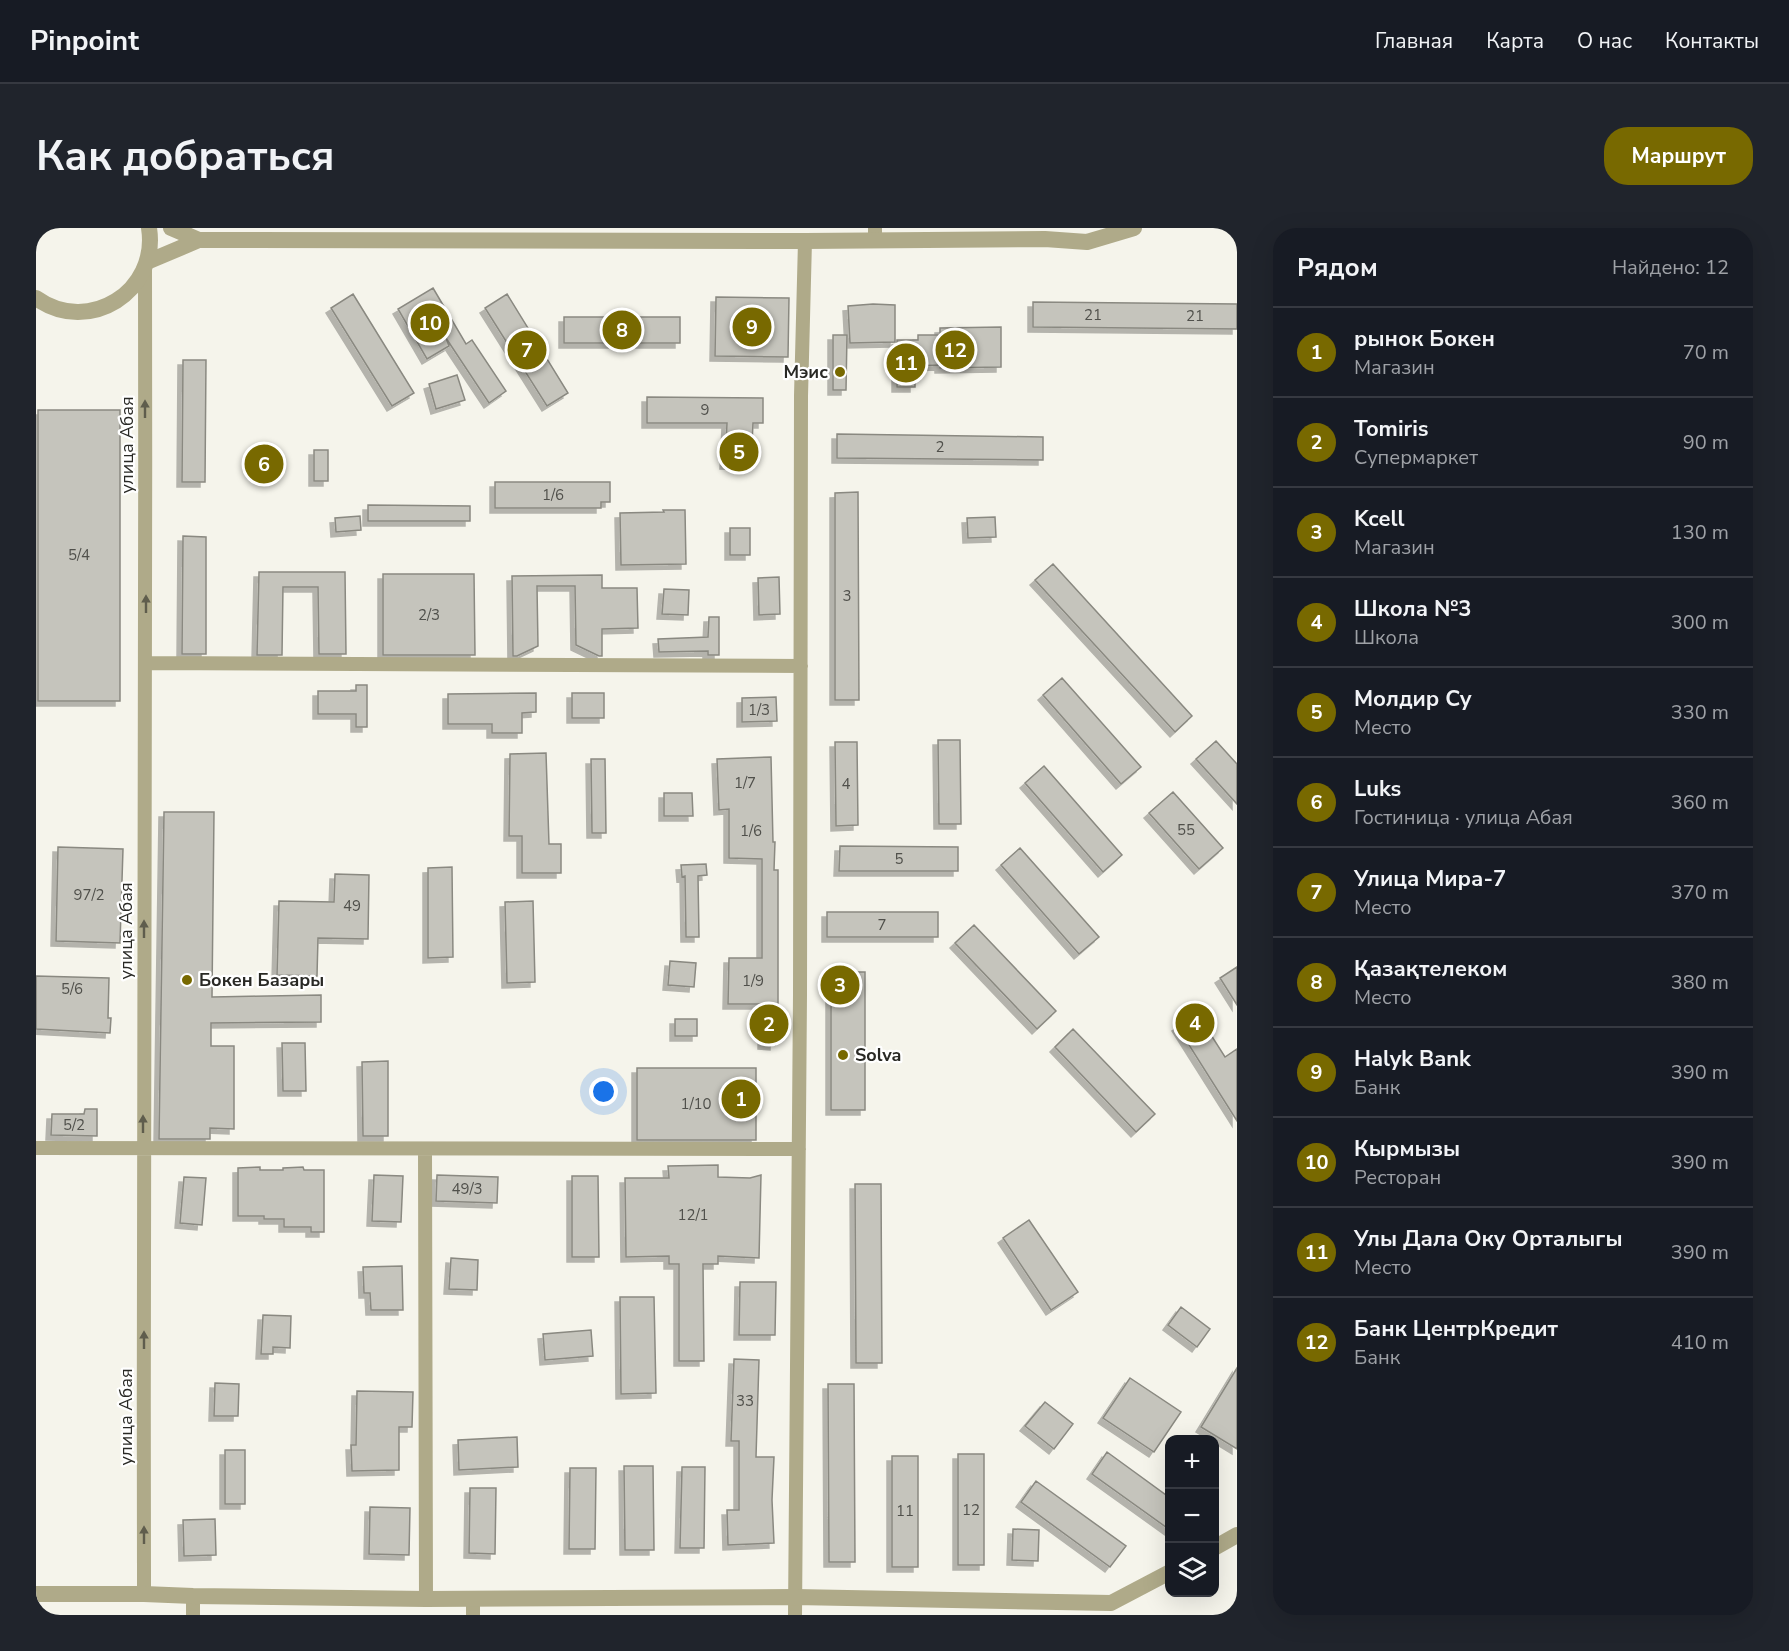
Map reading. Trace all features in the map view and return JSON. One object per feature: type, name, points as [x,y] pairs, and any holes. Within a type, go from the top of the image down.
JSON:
[{"type":"street","points":[[36,298],[45,305],[68,312],[92,312],[114,303],[132,288],[146,265],[151,240],[149,228]]},
{"type":"street","points":[[171,228],[199,240],[805,241],[875,234],[1087,242],[1134,228]]},
{"type":"street","points":[[146,265],[199,240]]},
{"type":"street","points":[[795,1615],[801,396],[805,241]]},
{"type":"street","name":"улица Абая","points":[[144,1594],[146,265]]},
{"type":"street","points":[[146,663],[801,666]]},
{"type":"street","points":[[36,1149],[799,1149]]},
{"type":"street","points":[[425,1149],[426,1599]]},
{"type":"street","points":[[1219,1546],[1237,1535]]},
{"type":"street","points":[[36,1594],[426,1599],[473,1607],[795,1597],[1111,1609],[1165,1575]]},
{"type":"street","points":[[193,1596],[193,1615]]},
{"type":"building","points":[[433,288],[466,344],[472,340],[506,391],[489,403],[446,338],[449,346],[427,359],[398,309]]},
{"type":"building","points":[[353,294],[414,393],[392,406],[331,308]]},
{"type":"building","points":[[507,294],[568,393],[547,406],[485,308]]},
{"type":"building","points":[[716,297],[789,298],[788,357],[715,356]]},
{"type":"building","points":[[1033,302],[1237,304],[1237,329],[1033,327]]},
{"type":"building","points":[[895,305],[895,342],[850,343],[848,306]]},
{"type":"building","points":[[564,317],[680,317],[680,343],[564,343]]},
{"type":"building","points":[[1001,327],[1001,367],[915,366],[915,387],[897,387],[897,340],[918,340],[918,335],[940,335],[940,328]]},
{"type":"building","name":"Мэис","points":[[833,335],[847,335],[846,390],[833,390]]},
{"type":"building","points":[[183,360],[206,360],[205,482],[182,482]]},
{"type":"building","points":[[457,375],[465,400],[436,409],[429,384]]},
{"type":"building","points":[[647,397],[763,398],[763,423],[753,423],[751,465],[725,464],[727,423],[647,423]]},
{"type":"building","points":[[38,410],[120,410],[120,701],[38,701]]},
{"type":"building","points":[[837,434],[1043,437],[1043,460],[837,458]]},
{"type":"building","points":[[314,450],[328,450],[328,481],[314,481]]},
{"type":"building","points":[[495,482],[610,482],[610,502],[601,502],[601,508],[495,508]]},
{"type":"building","points":[[858,492],[859,700],[835,700],[835,493]]},
{"type":"building","points":[[368,505],[470,506],[470,521],[368,521]]},
{"type":"building","points":[[663,510],[685,510],[686,564],[621,565],[620,513],[664,512]]},
{"type":"building","points":[[360,516],[361,530],[336,532],[335,518]]},
{"type":"building","points":[[995,517],[996,537],[968,538],[967,518]]},
{"type":"building","points":[[730,528],[750,528],[750,555],[730,555]]},
{"type":"building","points":[[183,536],[206,537],[206,654],[182,654]]},
{"type":"building","points":[[1053,564],[1192,716],[1175,732],[1035,580]]},
{"type":"building","points":[[259,572],[345,572],[346,654],[319,654],[318,587],[283,587],[282,655],[257,655]]},
{"type":"building","points":[[383,574],[474,574],[475,655],[383,655]]},
{"type":"building","points":[[602,575],[602,588],[637,588],[638,628],[602,629],[602,656],[599,656],[576,645],[575,586],[537,586],[538,646],[513,656],[512,576]]},
{"type":"building","points":[[779,577],[780,614],[759,615],[758,578]]},
{"type":"building","points":[[664,589],[689,590],[688,615],[662,614]]},
{"type":"building","points":[[709,617],[719,617],[719,655],[708,655],[708,651],[659,652],[658,639],[708,637]]},
{"type":"building","points":[[1062,678],[1141,767],[1121,784],[1043,695]]},
{"type":"building","points":[[356,685],[367,685],[367,727],[356,727],[356,714],[318,714],[318,691],[356,691]]},
{"type":"building","points":[[536,693],[536,712],[522,713],[522,733],[492,733],[492,724],[448,724],[448,694]]},
{"type":"building","points":[[572,693],[604,693],[604,718],[572,718]]},
{"type":"building","points":[[776,697],[777,721],[742,722],[742,698]]},
{"type":"building","points":[[938,740],[960,740],[961,824],[939,824]]},
{"type":"building","points":[[1216,741],[1237,764],[1237,804],[1196,759]]},
{"type":"building","points":[[835,742],[857,742],[858,825],[836,826]]},
{"type":"building","points":[[546,753],[549,844],[561,844],[561,873],[522,873],[522,836],[509,836],[510,754]]},
{"type":"building","points":[[771,757],[774,870],[778,870],[778,1004],[775,1004],[775,1045],[763,1044],[764,1004],[728,1004],[729,958],[762,958],[762,859],[729,858],[729,809],[719,810],[717,759]]},
{"type":"building","points":[[591,759],[605,759],[606,833],[592,833]]},
{"type":"building","points":[[1044,766],[1122,855],[1103,872],[1025,783]]},
{"type":"building","points":[[1173,792],[1223,848],[1199,869],[1149,813]]},
{"type":"building","points":[[664,793],[692,793],[693,816],[664,816]]},
{"type":"building","name":"Бокен Базары","points":[[164,812],[214,812],[212,997],[321,995],[321,1022],[211,1023],[211,1046],[234,1046],[234,1129],[210,1128],[210,1139],[159,1139]]},
{"type":"building","points":[[840,846],[958,847],[958,871],[839,871]]},
{"type":"building","points":[[58,847],[123,849],[120,943],[56,941]]},
{"type":"building","points":[[1020,848],[1099,937],[1079,954],[1001,865]]},
{"type":"building","points":[[706,864],[707,875],[698,876],[699,937],[686,937],[685,876],[682,877],[681,865]]},
{"type":"building","points":[[452,867],[453,957],[428,958],[428,868]]},
{"type":"building","points":[[335,874],[369,875],[368,939],[318,938],[317,976],[277,975],[279,901],[334,902]]},
{"type":"building","points":[[533,901],[535,982],[507,983],[505,902]]},
{"type":"building","points":[[827,912],[938,912],[938,937],[827,937]]},
{"type":"building","points":[[974,925],[1056,1011],[1037,1029],[955,943]]},
{"type":"building","points":[[670,961],[696,963],[694,987],[668,985]]},
{"type":"building","points":[[1237,967],[1237,1005],[1220,978]]},
{"type":"building","points":[[831,972],[865,972],[865,1110],[831,1110]]},
{"type":"building","points":[[36,976],[109,978],[110,1033],[36,1029]]},
{"type":"building","points":[[1197,1013],[1225,1057],[1237,1049],[1237,1121],[1177,1026]]},
{"type":"building","points":[[675,1019],[697,1019],[697,1036],[675,1036]]},
{"type":"building","points":[[1073,1029],[1155,1114],[1136,1132],[1055,1047]]},
{"type":"building","points":[[282,1043],[305,1043],[306,1091],[283,1091]]},
{"type":"building","points":[[388,1061],[388,1136],[363,1136],[362,1062]]},
{"type":"building","points":[[637,1068],[756,1068],[756,1140],[637,1140]]},
{"type":"building","points":[[85,1109],[97,1109],[97,1136],[51,1135],[52,1114],[84,1114]]},
{"type":"building","points":[[718,1165],[718,1177],[750,1178],[761,1175],[759,1258],[718,1256],[718,1264],[703,1264],[704,1361],[679,1361],[679,1264],[669,1264],[669,1256],[626,1257],[625,1178],[669,1178],[668,1166]]},
{"type":"building","points":[[260,1167],[260,1170],[303,1167],[304,1170],[324,1170],[324,1232],[311,1232],[311,1227],[284,1227],[284,1219],[238,1216],[238,1168]]},
{"type":"building","points":[[374,1175],[403,1176],[401,1222],[372,1221]]},
{"type":"building","points":[[437,1175],[498,1177],[497,1203],[436,1201]]},
{"type":"building","points":[[572,1176],[598,1176],[599,1257],[572,1257]]},
{"type":"building","points":[[184,1177],[206,1178],[202,1225],[180,1223]]},
{"type":"building","points":[[855,1184],[881,1184],[882,1363],[856,1363]]},
{"type":"building","points":[[1029,1220],[1078,1292],[1051,1310],[1003,1238]]},
{"type":"building","points":[[451,1258],[478,1260],[477,1290],[449,1289]]},
{"type":"building","points":[[402,1266],[403,1310],[371,1310],[370,1293],[364,1293],[363,1267]]},
{"type":"building","points":[[740,1282],[776,1282],[775,1335],[739,1335]]},
{"type":"building","points":[[620,1297],[654,1297],[656,1393],[621,1394]]},
{"type":"building","points":[[1181,1307],[1210,1329],[1197,1347],[1168,1325]]},
{"type":"building","points":[[263,1315],[291,1316],[290,1348],[273,1347],[273,1354],[261,1354]]},
{"type":"building","points":[[591,1330],[593,1356],[545,1360],[543,1334]]},
{"type":"building","points":[[734,1359],[759,1360],[756,1457],[774,1457],[772,1500],[774,1543],[728,1545],[727,1510],[739,1510],[739,1441],[731,1441]]},
{"type":"building","points":[[1237,1368],[1237,1449],[1219,1438],[1219,1435],[1214,1435],[1201,1427]]},
{"type":"building","points":[[1130,1378],[1181,1412],[1154,1452],[1103,1418]]},
{"type":"building","points":[[215,1383],[239,1384],[238,1416],[214,1416]]},
{"type":"building","points":[[828,1384],[854,1384],[855,1562],[829,1562]]},
{"type":"building","points":[[357,1391],[413,1392],[412,1427],[399,1427],[399,1470],[352,1471],[351,1445],[356,1445]]},
{"type":"building","points":[[1045,1402],[1073,1424],[1054,1449],[1025,1426]]},
{"type":"building","points":[[517,1437],[518,1467],[459,1470],[458,1440]]},
{"type":"building","points":[[225,1450],[245,1450],[245,1504],[225,1504]]},
{"type":"building","points":[[1107,1452],[1165,1494],[1165,1526],[1092,1474]]},
{"type":"building","points":[[958,1454],[984,1454],[984,1565],[958,1565]]},
{"type":"building","points":[[892,1456],[918,1456],[918,1567],[892,1567]]},
{"type":"building","points":[[624,1466],[653,1466],[654,1550],[625,1550]]},
{"type":"building","points":[[682,1467],[705,1467],[704,1548],[680,1548]]},
{"type":"building","points":[[570,1468],[596,1468],[595,1549],[569,1549]]},
{"type":"building","points":[[1036,1481],[1126,1546],[1110,1567],[1021,1502]]},
{"type":"building","points":[[470,1488],[496,1488],[495,1554],[469,1553]]},
{"type":"building","points":[[370,1507],[410,1508],[409,1555],[369,1554]]},
{"type":"building","points":[[215,1519],[216,1555],[184,1556],[183,1520]]},
{"type":"building","points":[[1013,1529],[1039,1530],[1038,1561],[1012,1560]]},
{"type":"place","name":"Кырмызы","points":[[430,323]]},
{"type":"place","name":"Halyk Bank","points":[[752,327]]},
{"type":"place","name":"Қазақтелеком","points":[[622,330]]},
{"type":"place","name":"Улица Мира-7","points":[[527,350]]},
{"type":"place","name":"Банк ЦентрКредит","points":[[955,350]]},
{"type":"place","name":"Улы Дала Оку Орталыгы","points":[[906,363]]},
{"type":"place","name":"Мэис","points":[[840,372]]},
{"type":"place","name":"Молдир Су","points":[[739,452]]},
{"type":"place","name":"Luks","points":[[264,464]]},
{"type":"place","name":"Бокен Базары","points":[[187,980]]},
{"type":"place","name":"Kcell","points":[[840,985]]},
{"type":"place","name":"Школа №3","points":[[1195,1023]]},
{"type":"place","name":"Tomiris","points":[[769,1024]]},
{"type":"place","name":"Solva","points":[[843,1055]]},
{"type":"place","name":"рынок Бокен","points":[[741,1099]]}]
